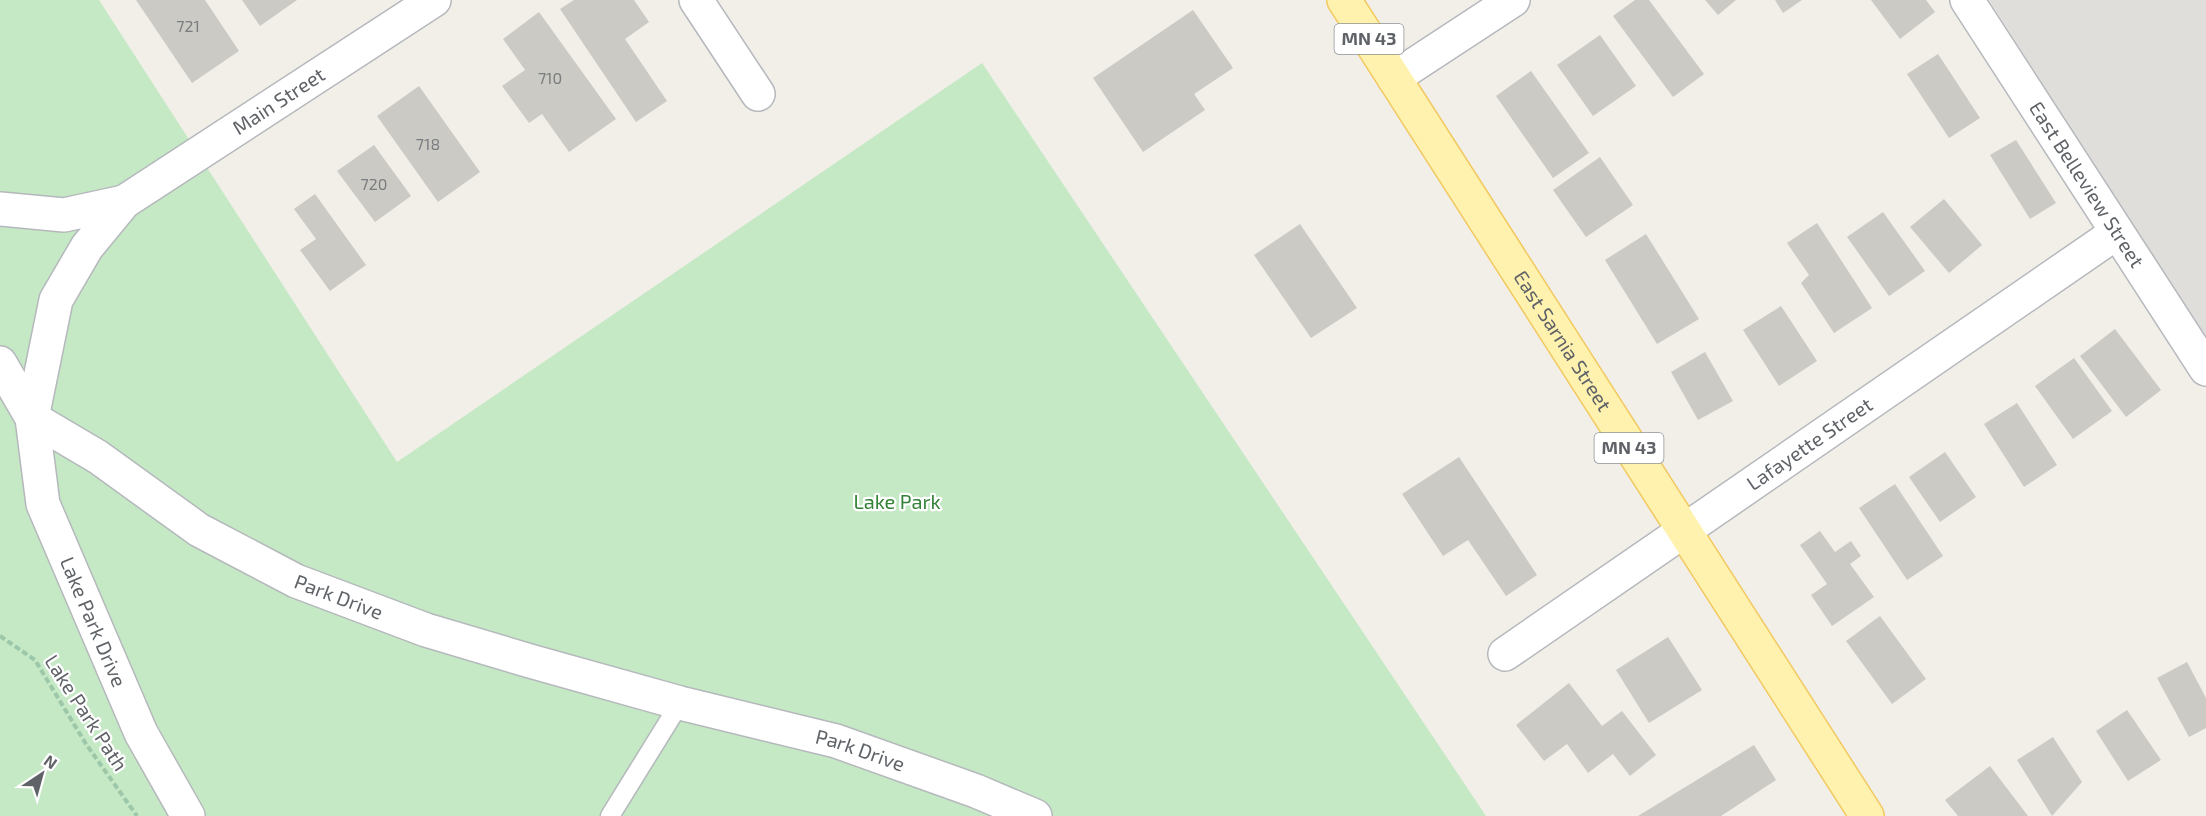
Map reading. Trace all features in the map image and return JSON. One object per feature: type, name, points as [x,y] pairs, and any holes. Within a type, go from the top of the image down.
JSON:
[{"type":"main road","name":"MN 43","points":[[1344,0],[1394,78]]},
{"type":"main road","name":"East Sarnia Street","points":[[1394,78],[1867,816]]},
{"type":"street","name":"Main Street","points":[[32,418],[56,300],[87,247],[123,202],[434,0]]},
{"type":"street","points":[[696,0],[758,94]]},
{"type":"street","points":[[1394,78],[1514,0]]},
{"type":"street","name":"East Belleview Street","points":[[1967,0],[2206,369]]},
{"type":"street","name":"Main Street","points":[[0,209],[64,215],[123,202]]},
{"type":"street","name":"Lafayette Street","points":[[1505,654],[2116,233]]},
{"type":"street","points":[[0,363],[32,418]]},
{"type":"street","name":"Park Drive","points":[[32,418],[98,456],[198,530],[296,581],[426,630],[680,703],[836,741],[976,791],[1035,816]]},
{"type":"street","name":"Lake Park Drive","points":[[32,418],[43,504],[141,733],[188,816]]},
{"type":"lane","points":[[610,816],[680,703]]},
{"type":"path","name":"Lake Park Path","points":[[0,636],[35,660],[86,744],[137,816]]},
{"type":"shaded area","points":[[1989,0],[2206,0],[2206,340]]},
{"type":"green space","name":"Lake Park","points":[[0,0],[99,0],[397,462],[982,63],[1486,816],[0,816]]},
{"type":"building","points":[[136,0],[205,0],[239,51],[192,83]]},
{"type":"building","points":[[242,0],[297,0],[260,26]]},
{"type":"building","points":[[574,0],[634,0],[649,22],[625,39],[667,101],[636,122],[560,9]]},
{"type":"building","points":[[1635,0],[1649,0],[1704,74],[1673,97],[1613,16]]},
{"type":"building","points":[[1705,0],[1736,0],[1718,15]]},
{"type":"building","points":[[1775,0],[1802,0],[1783,13]]},
{"type":"building","points":[[1871,0],[1926,0],[1935,12],[1900,39]]},
{"type":"building","points":[[1193,10],[1233,68],[1194,94],[1205,110],[1143,152],[1093,78]]},
{"type":"building","points":[[539,12],[616,119],[569,152],[542,114],[529,123],[502,86],[525,70],[503,39]]},
{"type":"building","points":[[1600,35],[1636,86],[1593,116],[1557,65]]},
{"type":"building","points":[[1938,54],[1980,118],[1949,138],[1907,74]]},
{"type":"building","points":[[1531,71],[1589,153],[1553,178],[1496,96]]},
{"type":"building","points":[[419,86],[480,172],[438,202],[377,116]]},
{"type":"building","points":[[2016,140],[2056,203],[2030,219],[1990,155]]},
{"type":"building","points":[[374,145],[411,196],[375,222],[337,171]]},
{"type":"building","points":[[1600,157],[1633,205],[1586,237],[1553,190]]},
{"type":"building","points":[[315,194],[366,265],[330,291],[300,250],[316,239],[294,209]]},
{"type":"building","points":[[1944,199],[1982,245],[1949,273],[1910,227]]},
{"type":"building","points":[[1883,212],[1925,271],[1889,296],[1847,237]]},
{"type":"building","points":[[1817,223],[1872,308],[1834,333],[1801,283],[1809,275],[1787,243]]},
{"type":"building","points":[[1300,224],[1357,308],[1311,338],[1254,255]]},
{"type":"building","points":[[1646,234],[1699,319],[1657,344],[1605,260]]},
{"type":"building","points":[[1781,306],[1817,361],[1779,386],[1743,330]]},
{"type":"building","points":[[2115,329],[2161,390],[2126,417],[2080,356]]},
{"type":"building","points":[[1705,352],[1733,401],[1698,420],[1671,372]]},
{"type":"building","points":[[2074,358],[2112,411],[2073,439],[2035,386]]},
{"type":"building","points":[[2017,403],[2057,465],[2024,487],[1984,424]]},
{"type":"building","points":[[1945,452],[1976,497],[1940,522],[1909,477]]},
{"type":"building","points":[[1459,457],[1537,575],[1506,596],[1468,540],[1443,556],[1402,494]]},
{"type":"building","points":[[1895,484],[1943,556],[1907,580],[1859,508]]},
{"type":"building","points":[[1820,531],[1835,552],[1851,541],[1861,556],[1850,564],[1874,597],[1832,626],[1811,595],[1827,584],[1800,545]]},
{"type":"building","points":[[1880,616],[1926,679],[1892,704],[1846,641]]},
{"type":"building","points":[[1668,637],[1702,690],[1649,723],[1616,670]]},
{"type":"building","points":[[2187,662],[2206,698],[2206,728],[2189,737],[2157,678]]},
{"type":"building","points":[[1569,683],[1602,726],[1622,711],[1656,755],[1630,776],[1613,754],[1588,773],[1567,744],[1544,761],[1516,725]]},
{"type":"building","points":[[2127,710],[2161,760],[2128,781],[2096,731]]},
{"type":"building","points":[[2053,737],[2082,782],[2052,816],[2017,760]]},
{"type":"building","points":[[1754,745],[1776,780],[1721,816],[1638,816]]},
{"type":"building","points":[[1990,766],[2028,816],[1958,816],[1945,800]]}]
